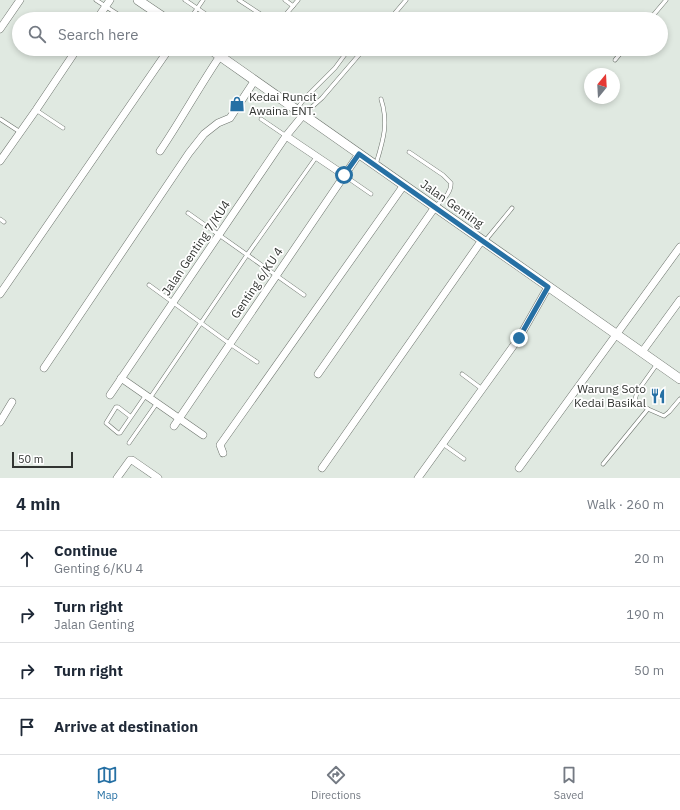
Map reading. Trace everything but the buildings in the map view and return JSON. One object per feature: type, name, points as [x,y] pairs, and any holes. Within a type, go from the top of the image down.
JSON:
[{"type":"street","points":[[0,29],[20,0]]},
{"type":"street","points":[[102,12],[110,0]]},
{"type":"street","points":[[138,0],[156,12]]},
{"type":"street","points":[[0,161],[72,56]]},
{"type":"street","points":[[0,294],[164,56]]},
{"type":"street","points":[[160,151],[185,114],[220,56]]},
{"type":"street","name":"Jalan Genting","points":[[220,56],[680,378]]},
{"type":"street","points":[[44,368],[189,153],[204,134],[218,123],[230,118],[255,80]]},
{"type":"street","name":"Jalan Genting 7/KU4","points":[[110,395],[301,112]]},
{"type":"street","points":[[286,136],[344,175]]},
{"type":"street","name":"Genting 6/KU 4","points":[[174,426],[359,154]]},
{"type":"street","points":[[223,453],[220,445],[404,186]]},
{"type":"street","points":[[318,374],[435,207]]},
{"type":"street","points":[[322,468],[483,241]]},
{"type":"street","points":[[520,468],[680,247]]},
{"type":"street","points":[[418,478],[519,338],[548,287]]},
{"type":"street","points":[[642,352],[680,300]]},
{"type":"street","points":[[121,378],[203,436]]},
{"type":"street","points":[[0,422],[12,402]]},
{"type":"street","points":[[117,478],[130,460],[158,478]]},
{"type":"lane","points":[[96,0],[115,12]]},
{"type":"lane","points":[[184,0],[202,12]]},
{"type":"lane","points":[[195,12],[204,0]]},
{"type":"lane","points":[[239,0],[257,12]]},
{"type":"lane","points":[[285,0],[293,6]]},
{"type":"lane","points":[[288,12],[298,0]]},
{"type":"lane","points":[[396,12],[406,0]]},
{"type":"lane","points":[[656,12],[666,0]]},
{"type":"lane","points":[[301,112],[304,99],[335,68],[344,56]]},
{"type":"lane","points":[[301,112],[322,98],[358,56]]},
{"type":"lane","points":[[616,60],[619,56]]},
{"type":"lane","points":[[376,166],[386,126],[385,110],[381,99]]},
{"type":"lane","points":[[36,110],[63,128]]},
{"type":"lane","points":[[0,119],[20,132]]},
{"type":"lane","points":[[261,119],[286,136]]},
{"type":"lane","points":[[409,152],[443,176],[450,183],[451,188],[448,194],[435,207]]},
{"type":"lane","points":[[131,417],[116,407],[106,423],[120,433],[201,322],[247,254],[317,156]]},
{"type":"lane","points":[[344,175],[370,194]]},
{"type":"lane","points":[[483,241],[512,208]]},
{"type":"lane","points":[[188,214],[304,295]]},
{"type":"lane","points":[[0,219],[4,222]]},
{"type":"lane","points":[[149,285],[230,344],[258,362]]},
{"type":"lane","points":[[658,363],[635,395],[635,400],[648,409],[664,416],[680,399]]},
{"type":"lane","points":[[462,374],[482,389]]},
{"type":"lane","points":[[129,443],[157,403]]},
{"type":"lane","points":[[603,464],[648,409]]},
{"type":"lane","points":[[442,443],[464,459]]},
{"type":"place","name":"Kedai Runcit Awaina ENT.","points":[[237,104]]},
{"type":"place","name":"Warung Soto Kedai Basikal","points":[[658,396]]},
{"type":"route","points":[[344,175],[359,154],[548,287],[519,338]]}]
